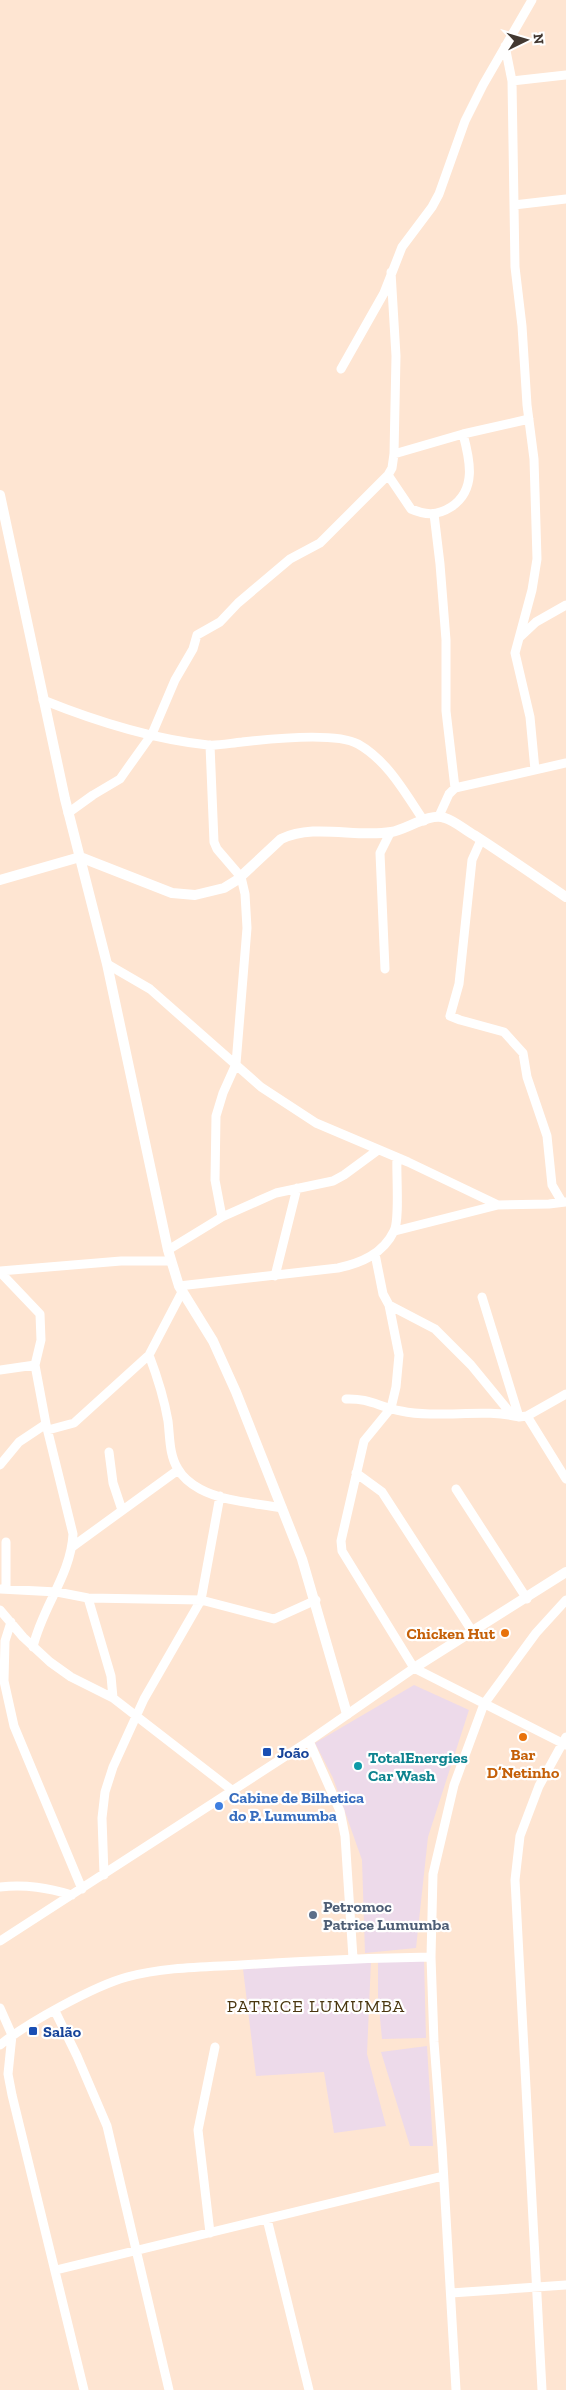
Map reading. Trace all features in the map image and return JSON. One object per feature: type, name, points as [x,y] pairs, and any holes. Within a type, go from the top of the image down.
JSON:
[{"type":"street","points":[[341,369],[380,300],[402,247],[432,207],[439,194],[465,121],[504,46],[532,0]]},
{"type":"street","points":[[504,46],[512,82],[515,267],[528,419],[534,459],[538,559],[515,652],[530,717],[535,770]]},
{"type":"street","points":[[512,82],[566,75]]},
{"type":"street","points":[[514,205],[566,199]]},
{"type":"street","points":[[68,813],[120,779],[152,734],[175,680],[193,649],[197,636],[220,622],[238,603],[290,560],[329,537],[336,527],[388,475],[392,468],[394,454],[396,356],[391,272]]},
{"type":"street","points":[[394,454],[463,434],[528,419]]},
{"type":"street","points":[[388,475],[411,508],[434,514],[443,512],[462,499],[468,485],[470,462],[463,434]]},
{"type":"street","points":[[0,495],[68,813],[106,964],[171,1261],[180,1289],[213,1341],[282,1508],[316,1600],[346,1714]]},
{"type":"street","points":[[434,514],[446,640],[446,711],[455,788]]},
{"type":"street","points":[[520,637],[536,622],[566,605]]},
{"type":"street","points":[[43,700],[89,718],[152,734],[210,745],[257,740],[336,738],[356,743],[381,760],[424,821]]},
{"type":"street","points":[[210,745],[214,842],[241,877],[245,894],[247,928],[236,1064],[222,1093],[216,1116],[215,1180],[222,1217]]},
{"type":"street","points":[[438,816],[449,794],[455,788],[566,763]]},
{"type":"street","points":[[0,880],[80,857],[172,893],[195,895],[224,888],[241,877],[281,839],[290,835],[305,832],[390,833],[438,816],[446,818],[481,840],[566,897]]},
{"type":"street","points":[[385,969],[380,853],[390,833]]},
{"type":"street","points":[[180,1289],[338,1268],[362,1262],[375,1254],[394,1231],[498,1205],[564,1202],[552,1185],[546,1136],[527,1076],[523,1053],[504,1032],[450,1016],[459,984],[472,860],[481,840]]},
{"type":"street","points":[[106,964],[150,989],[261,1087],[316,1123],[498,1205]]},
{"type":"street","points":[[168,1250],[222,1217],[276,1193],[333,1181],[378,1150]]},
{"type":"street","points":[[394,1231],[397,1158]]},
{"type":"street","points":[[275,1276],[297,1188]]},
{"type":"street","points":[[375,1254],[383,1294],[389,1305],[399,1355],[396,1388],[391,1408],[367,1436],[356,1473],[341,1541],[342,1551],[414,1668],[484,1704],[565,1742],[539,1786],[520,1836],[515,1880],[542,2390]]},
{"type":"street","points":[[1,1276],[121,1261],[171,1261]]},
{"type":"street","points":[[1,1276],[40,1314],[41,1340],[35,1365],[47,1427],[73,1534],[72,1547],[57,1592],[46,1607],[37,1628],[34,1647]]},
{"type":"street","points":[[0,1465],[20,1442],[47,1427],[74,1423],[149,1355],[180,1289]]},
{"type":"street","points":[[482,1297],[519,1416]]},
{"type":"street","points":[[389,1305],[435,1329],[519,1416],[566,1479]]},
{"type":"street","points":[[149,1355],[160,1387],[168,1420],[172,1455],[178,1470],[185,1480],[202,1490],[220,1496],[282,1508]]},
{"type":"street","points":[[0,1370],[35,1365]]},
{"type":"street","points":[[346,1399],[360,1398],[401,1412],[434,1415],[519,1416],[566,1394]]},
{"type":"street","points":[[109,1452],[113,1483],[122,1510]]},
{"type":"street","points":[[72,1547],[178,1470]]},
{"type":"street","points":[[356,1473],[382,1492],[472,1630]]},
{"type":"street","points":[[456,1489],[527,1599]]},
{"type":"street","points":[[104,1875],[102,1818],[105,1792],[113,1767],[135,1716],[201,1600],[220,1496]]},
{"type":"street","points":[[6,1542],[3,1589],[57,1592],[88,1598],[201,1600],[274,1619],[316,1600]]},
{"type":"street","points":[[0,1940],[104,1875],[232,1791],[472,1630],[527,1599],[566,1572]]},
{"type":"street","points":[[88,1598],[111,1676],[113,1698]]},
{"type":"street","points":[[456,2390],[434,2042],[431,1957],[432,1874],[454,1785],[484,1704],[536,1633],[566,1600]]},
{"type":"street","points":[[0,1610],[34,1647],[71,1678],[113,1698],[232,1791]]},
{"type":"street","points":[[11,1622],[5,1641],[2,1681],[14,1726],[82,1889]]},
{"type":"street","points":[[308,1741],[340,1811],[345,1836],[353,1958]]},
{"type":"street","points":[[0,1887],[17,1885],[47,1888],[72,1895]]},
{"type":"street","points":[[0,2045],[12,2035],[55,2011],[127,1977],[207,1967],[353,1958],[431,1957]]},
{"type":"street","points":[[0,2008],[12,2035],[8,2074],[84,2390]]},
{"type":"street","points":[[55,2011],[77,2056],[107,2126],[169,2390]]},
{"type":"street","points":[[210,2233],[198,2130],[215,2047]]},
{"type":"street","points":[[0,2066],[8,2074]]},
{"type":"street","points":[[56,2270],[443,2176]]},
{"type":"street","points":[[267,2219],[309,2390]]},
{"type":"street","points":[[451,2292],[566,2286]]},
{"type":"shaded area","points":[[414,1685],[469,1710],[428,1837],[416,1948],[365,1953],[362,1860],[333,1778],[315,1743]]},
{"type":"shaded area","points":[[424,1959],[426,2038],[382,2039],[378,1997],[378,1962]]},
{"type":"shaded area","points":[[371,1961],[367,2054],[386,2126],[334,2133],[324,2072],[256,2076],[243,1969]]},
{"type":"shaded area","points":[[427,2046],[433,2146],[410,2146],[381,2052]]},
{"type":"place","name":"Chicken Hut","points":[[505,1633]]},
{"type":"place","name":"Bar D’Netinho","points":[[523,1737]]},
{"type":"place","name":"João","points":[[267,1752]]},
{"type":"place","name":"TotalEnergies Car Wash","points":[[358,1766]]},
{"type":"place","name":"Cabine de Bilhetica do P. Lumumba","points":[[219,1806]]},
{"type":"place","name":"Petromoc Patrice Lumumba","points":[[313,1915]]},
{"type":"place","name":"Salão","points":[[33,2031]]},
{"type":"district","name":"PATRICE LUMUMBA","points":[[316,2006]]}]
